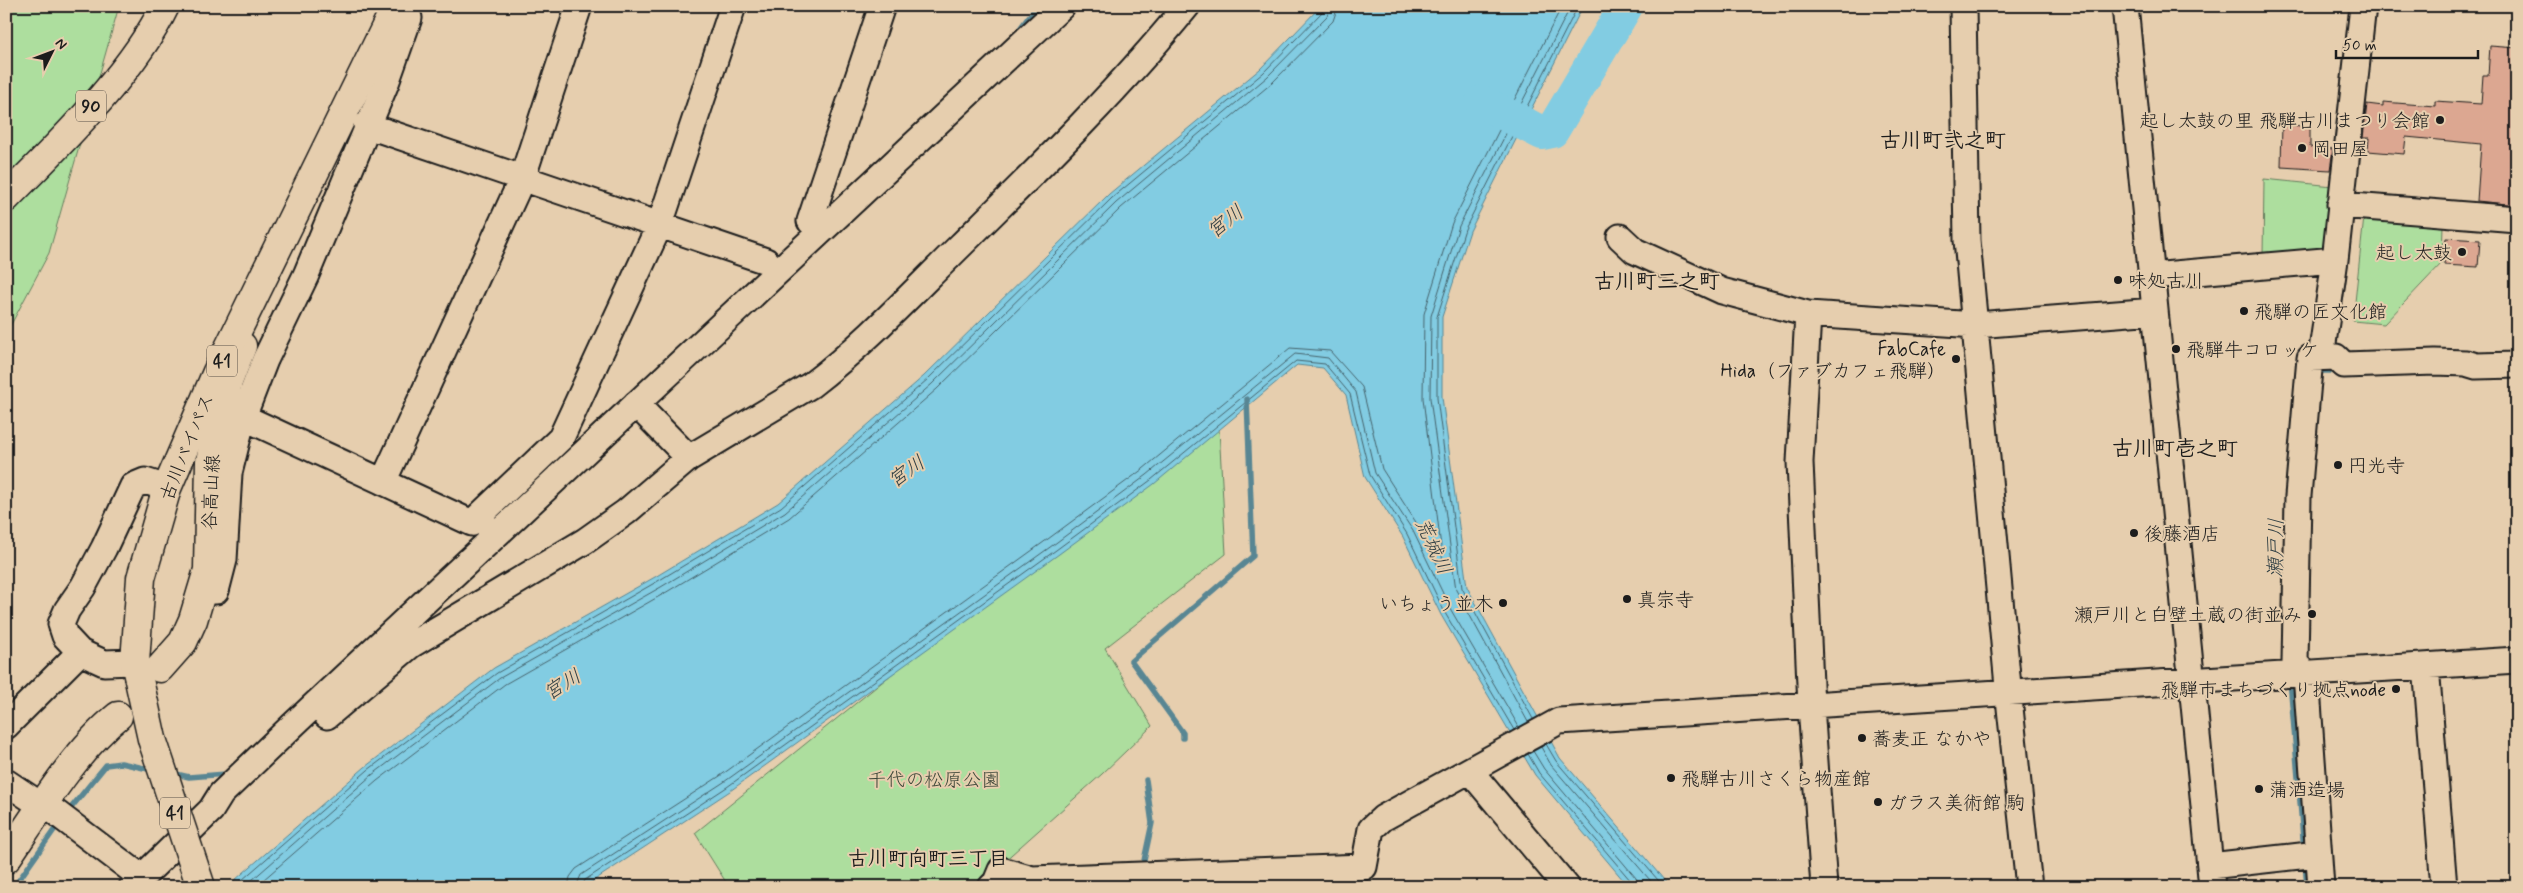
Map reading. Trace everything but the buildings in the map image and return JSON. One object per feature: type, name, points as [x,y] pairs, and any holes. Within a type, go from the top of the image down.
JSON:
[{"type":"main road","name":"90","points":[[6,198],[124,69],[159,20],[165,6]]},
{"type":"main road","name":"古川バイパス","points":[[201,887],[152,739],[135,662],[141,578],[167,488],[217,372],[289,226],[402,12]]},
{"type":"main road","name":"谷高山線","points":[[160,668],[183,642],[193,620],[208,570],[210,461],[218,422],[228,382],[289,226]]},
{"type":"main road","points":[[6,859],[56,814],[99,731],[118,716]]},
{"type":"street","points":[[383,482],[522,179],[580,6]]},
{"type":"street","points":[[6,782],[56,814],[136,882],[211,810],[220,794],[488,526],[561,438],[660,224],[733,6]]},
{"type":"street","points":[[816,227],[882,6]]},
{"type":"street","points":[[488,526],[636,404],[772,268],[1062,6]]},
{"type":"street","points":[[211,810],[233,802],[368,679],[411,645],[585,541],[626,512],[689,458],[811,385],[826,373],[884,321],[1058,150],[1104,101],[1187,6]]},
{"type":"street","points":[[1963,6],[1967,240],[2029,887]]},
{"type":"street","points":[[2125,6],[2190,680],[2211,876],[2303,856]]},
{"type":"street","points":[[2321,887],[2295,663],[2298,496],[2312,364],[2335,260],[2340,205],[2354,102],[2363,6]]},
{"type":"street","points":[[202,590],[216,591],[224,560],[229,472],[243,417],[266,360],[306,275],[366,125],[386,82],[402,12]]},
{"type":"street","points":[[366,125],[660,224],[772,268]]},
{"type":"street","points":[[2340,205],[2517,220]]},
{"type":"street","points":[[1620,237],[1635,251],[1722,291],[1808,314],[1976,325],[2154,311]]},
{"type":"street","points":[[2151,276],[2335,260]]},
{"type":"street","points":[[1808,314],[1800,462],[1811,706],[1824,887]]},
{"type":"street","points":[[2312,364],[2336,357],[2344,364],[2435,362],[2466,363],[2476,366],[2517,365]]},
{"type":"street","points":[[636,404],[689,458]]},
{"type":"street","points":[[243,417],[472,523],[488,526]]},
{"type":"street","points":[[135,662],[104,663],[80,652],[65,636],[61,624],[67,610],[83,587],[104,548],[133,486],[145,482],[167,488]]},
{"type":"street","points":[[6,726],[80,652]]},
{"type":"street","points":[[991,887],[996,882],[1001,870],[1032,879],[1141,875],[1364,877],[1371,829],[1383,818],[1559,721],[2517,660]]},
{"type":"street","points":[[2426,666],[2444,887]]},
{"type":"street","points":[[1475,769],[1567,887]]},
{"type":"green space","points":[[6,6],[119,6],[49,253],[6,334]]},
{"type":"green space","points":[[2264,179],[2333,186],[2327,252],[2263,257]]},
{"type":"green space","points":[[2364,217],[2443,224],[2442,263],[2384,324],[2353,321]]},
{"type":"green space","name":"千代の松原公園","points":[[1218,411],[1226,554],[1105,648],[1152,726],[1102,774],[975,887],[729,887],[695,833]]},
{"type":"water","points":[[1321,6],[1583,6],[1470,231],[1442,317],[1442,397],[1467,587],[1560,758],[1670,887],[1629,887],[1535,775],[1441,615],[1403,537],[1365,477],[1346,395],[1323,368],[1297,365],[1154,484],[1059,554],[730,791],[584,887],[227,887],[365,767],[494,668],[655,577],[778,503],[924,376],[1109,194],[1260,69]]},
{"type":"waterway","points":[[1019,30],[1037,6]]},
{"type":"waterway","points":[[1482,102],[1542,133],[1552,131],[1626,6]]},
{"type":"waterway","name":"瀬戸川","points":[[2315,371],[2338,371]]},
{"type":"waterway","points":[[1183,738],[1183,733],[1131,661],[1253,556],[1247,399]]},
{"type":"waterway","name":"瀬戸川","points":[[2290,680],[2304,850]]},
{"type":"waterway","points":[[66,814],[106,765],[121,763],[153,770]]},
{"type":"waterway","points":[[172,773],[189,777],[226,774],[229,772]]},
{"type":"waterway","points":[[1142,870],[1152,823],[1146,780]]},
{"type":"waterway","points":[[14,887],[59,823]]},
{"type":"waterway","name":"瀬戸川","points":[[2305,861],[2307,887]]},
{"type":"place","name":"起し太鼓の里 飛騨古川まつり会館","points":[[2440,120]]},
{"type":"place","name":"岡田屋","points":[[2302,148]]},
{"type":"place","name":"起し太鼓","points":[[2462,252]]},
{"type":"place","name":"味処古川","points":[[2118,280]]},
{"type":"place","name":"飛騨の匠文化館","points":[[2244,311]]},
{"type":"place","name":"飛騨牛コロッケ","points":[[2176,349]]},
{"type":"place","name":"FabCafe Hida（ファブカフェ飛騨）","points":[[1956,359]]},
{"type":"place","name":"円光寺","points":[[2338,465]]},
{"type":"place","name":"後藤酒店","points":[[2134,533]]},
{"type":"place","name":"真宗寺","points":[[1627,599]]},
{"type":"place","name":"いちょう並木","points":[[1503,603]]},
{"type":"place","name":"瀬戸川と白壁土蔵の街並み","points":[[2312,614]]},
{"type":"place","name":"飛騨市まちづくり拠点node","points":[[2396,689]]},
{"type":"place","name":"蕎麦正 なかや","points":[[1862,738]]},
{"type":"place","name":"飛騨古川さくら物産館","points":[[1671,778]]},
{"type":"place","name":"蒲酒造場","points":[[2259,789]]},
{"type":"place","name":"ガラス美術館 駒","points":[[1878,802]]},
{"type":"district","name":"古川町弐之町","points":[[1943,140]]},
{"type":"district","name":"古川町三之町","points":[[1657,281]]},
{"type":"district","name":"古川町壱之町","points":[[2175,448]]},
{"type":"district","name":"古川町向町三丁目","points":[[928,858]]},
{"type":"water label","name":"宮川","points":[[1225,221]]},
{"type":"water label","name":"宮川","points":[[906,471]]},
{"type":"water label","name":"荒城川","points":[[1434,546]]},
{"type":"water label","name":"宮川","points":[[562,684]]}]
